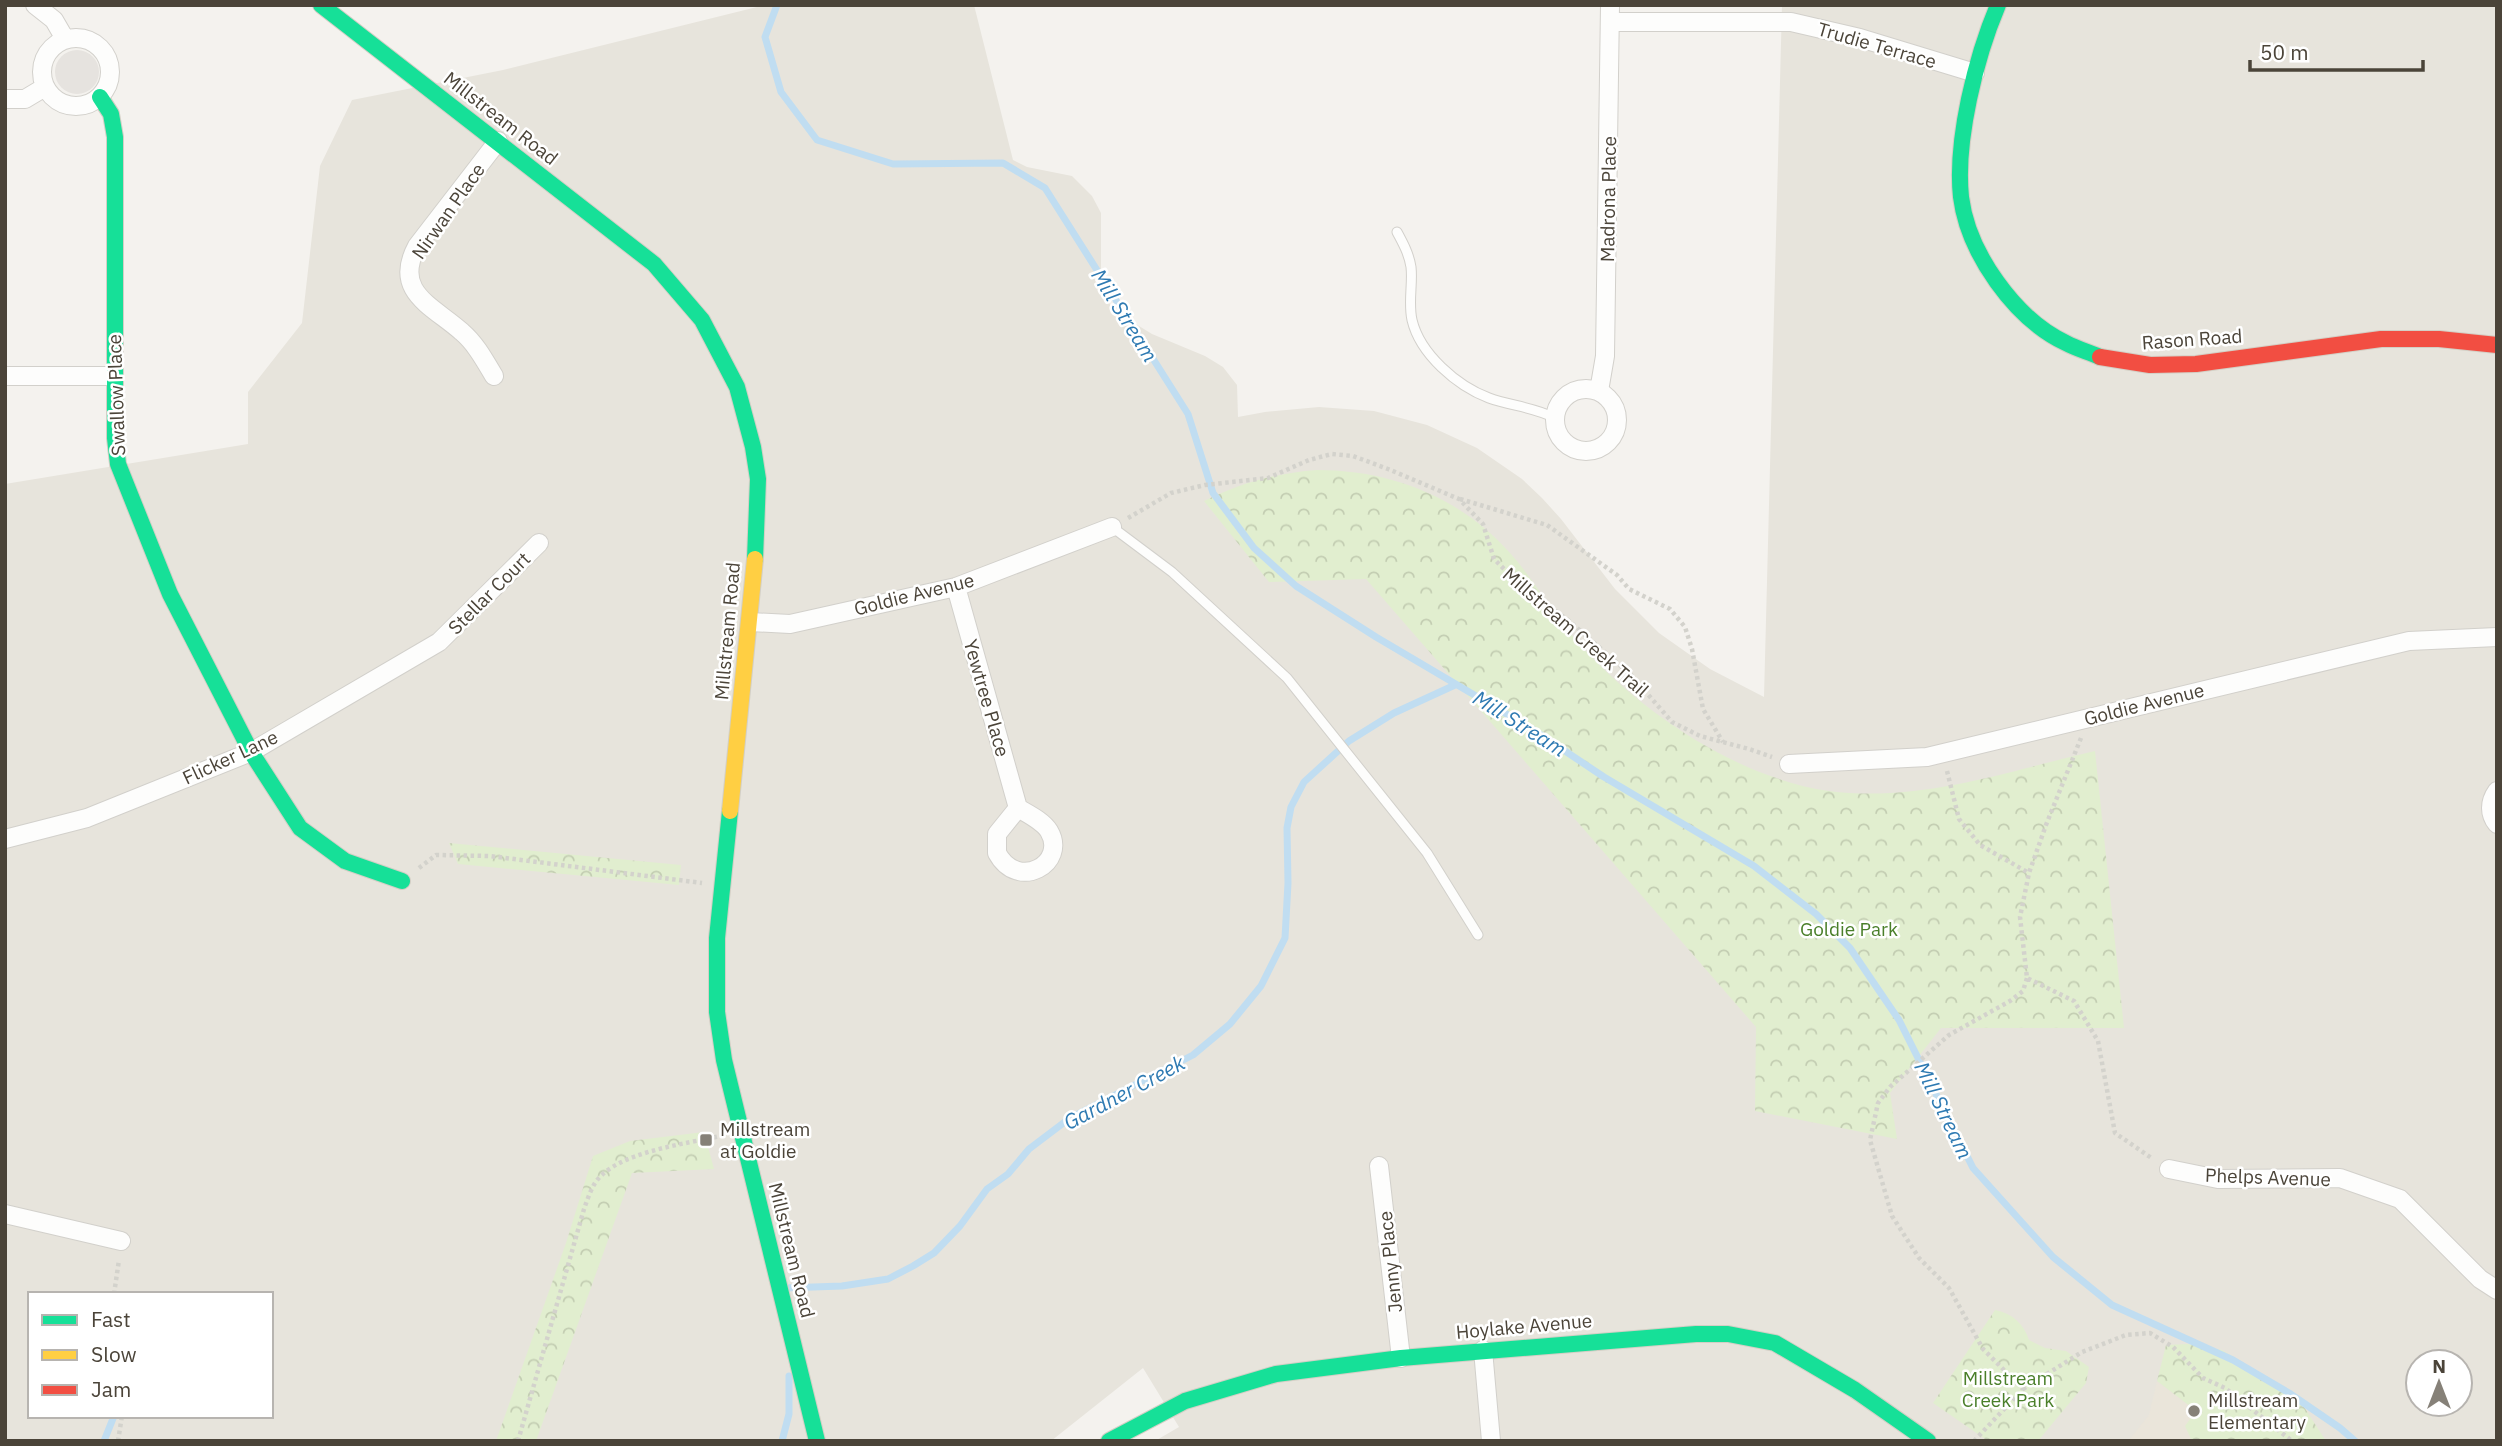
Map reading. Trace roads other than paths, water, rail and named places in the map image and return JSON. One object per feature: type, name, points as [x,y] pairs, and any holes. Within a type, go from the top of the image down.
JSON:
[{"type":"street","points":[[35,5],[54,20],[65,39]]},
{"type":"street","name":"Millstream Road","points":[[321,5],[654,264],[702,320],[737,387],[747,417],[758,479],[758,520],[717,938],[717,1012],[724,1060],[817,1441]]},
{"type":"street","name":"Rason Road","points":[[1998,5],[1992,16],[1975,73],[1962,156],[1961,195],[1975,243],[1989,272],[2008,299],[2050,336],[2073,349],[2098,358],[2127,364],[2162,366],[2379,339],[2442,339],[2497,345]]},
{"type":"street","name":"Trudie Terrace","points":[[1610,14],[1791,22],[1860,38],[1975,73]]},
{"type":"street","name":"Madrona Place","points":[[1599,391],[1605,356],[1610,14]]},
{"type":"street","points":[[78,37],[91,40],[102,48],[109,60],[111,73],[108,86],[100,97],[89,104],[64,104],[53,97],[45,87],[42,76],[47,53],[54,44],[65,39],[78,37]]},
{"type":"street","points":[[5,99],[25,99],[45,87]]},
{"type":"street","name":"Swallow Place","points":[[100,97],[111,114],[115,137],[115,438],[118,464],[128,490],[170,594],[251,752],[300,828],[345,861],[402,881]]},
{"type":"street","name":"Nirwan Place","points":[[494,376],[463,332],[420,300],[412,287],[409,272],[411,258],[417,246],[498,141]]},
{"type":"street","points":[[5,376],[114,376]]},
{"type":"street","points":[[1584,388],[1599,391],[1611,400],[1617,414],[1616,429],[1608,442],[1596,450],[1581,450],[1567,444],[1558,433],[1555,418],[1559,404],[1570,393],[1584,388]]},
{"type":"street","name":"Goldie Avenue","points":[[750,622],[790,624],[956,587],[1112,527]]},
{"type":"street","name":"Stellar Court","points":[[439,642],[539,544]]},
{"type":"street","name":"Yewtree Place","points":[[956,587],[1018,808]]},
{"type":"street","name":"Goldie Avenue","points":[[1789,764],[1927,757],[2409,640],[2497,637]]},
{"type":"street","name":"Flicker Lane","points":[[5,839],[87,818],[251,752],[439,642]]},
{"type":"street","points":[[2497,791],[2490,810],[2497,824]]},
{"type":"street","name":"Jenny Place","points":[[1379,1166],[1401,1358]]},
{"type":"street","name":"Phelps Avenue","points":[[2169,1169],[2217,1179],[2340,1178],[2400,1199],[2480,1279],[2497,1290]]},
{"type":"street","points":[[5,1214],[121,1241]]},
{"type":"street","name":"Hoylake Avenue","points":[[1110,1441],[1185,1401],[1276,1374],[1483,1350],[1696,1334],[1728,1334],[1775,1343],[1855,1390],[1928,1441]]},
{"type":"street","points":[[1483,1350],[1491,1441]]},
{"type":"lane","points":[[1397,232],[1410,265],[1412,320],[1418,337],[1428,352],[1442,367],[1476,392],[1542,411],[1555,418]]},
{"type":"lane","points":[[1112,527],[1172,572],[1287,678],[1427,853],[1478,935]]},
{"type":"waterway","name":"Mill Stream","points":[[777,5],[765,37],[781,92],[817,140],[893,164],[1003,163],[1045,188],[1188,414],[1213,493],[1254,548],[1296,586],[1376,637],[1532,729],[1604,777],[1754,866],[1816,914],[1850,948],[1899,1020],[1973,1168],[2053,1257],[2112,1305],[2233,1360],[2289,1393],[2355,1441]]},
{"type":"waterway","name":"Gardner Creek","points":[[785,1288],[842,1286],[888,1279],[913,1266],[934,1253],[960,1226],[987,1189],[1008,1174],[1029,1149],[1070,1118],[1193,1055],[1230,1024],[1261,986],[1285,938],[1287,828],[1291,807],[1304,782],[1349,741],[1394,713],[1455,685]]},
{"type":"waterway","name":"Gardner Creek","points":[[782,1441],[789,1414],[789,1376]]},
{"type":"waterway","points":[[104,1441],[113,1418]]},
{"type":"place","name":"Millstream at Goldie","points":[[706,1140]]},
{"type":"place","name":"Millstream Elementary","points":[[2194,1411]]},
{"type":"park label","name":"Goldie Park","points":[[1849,929]]},
{"type":"park label","name":"Millstream Creek Park","points":[[2008,1389]]}]
